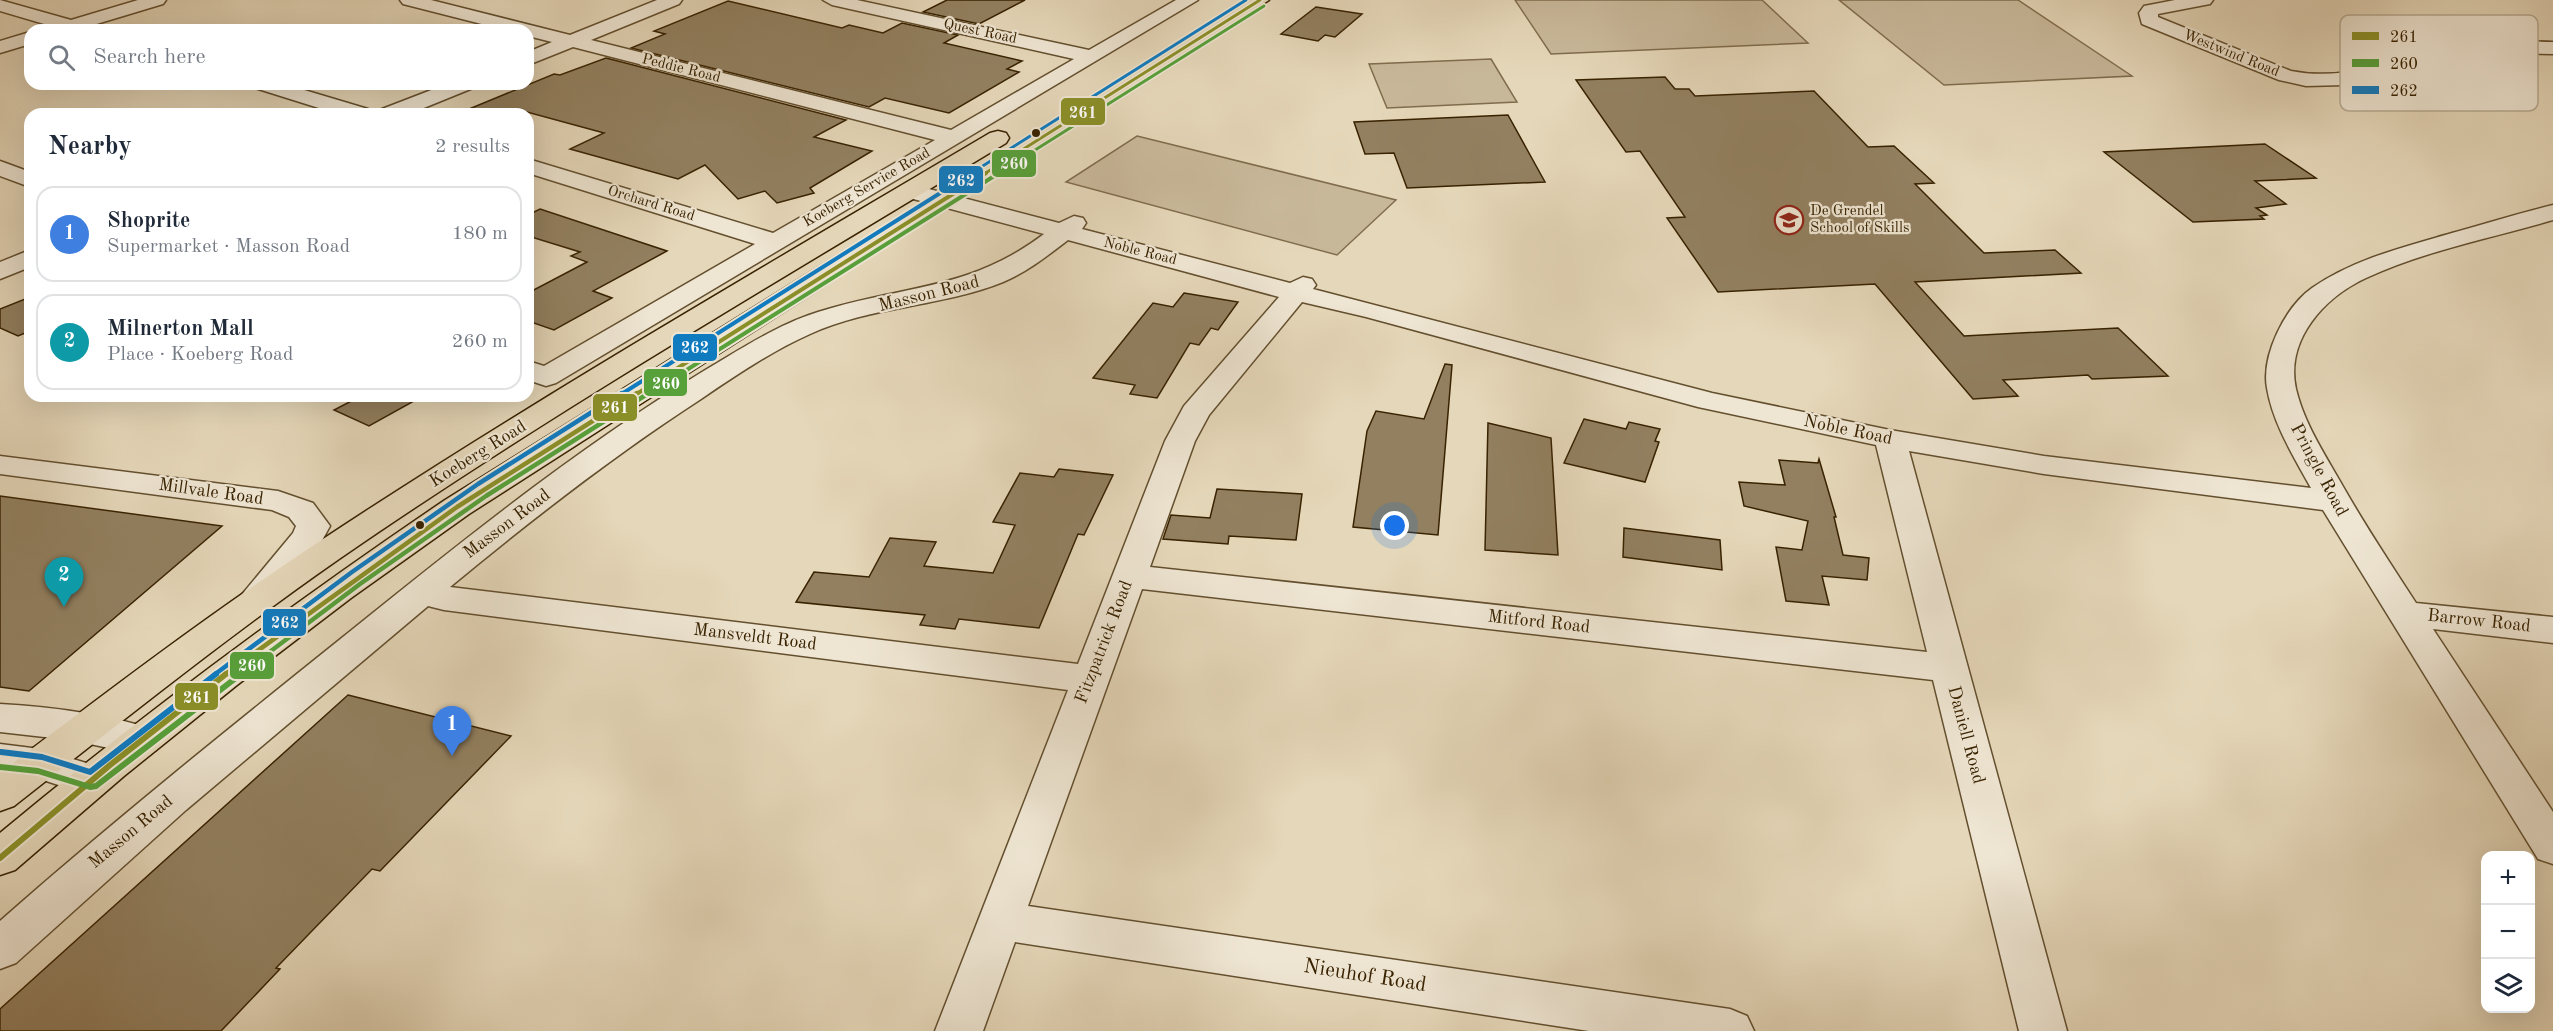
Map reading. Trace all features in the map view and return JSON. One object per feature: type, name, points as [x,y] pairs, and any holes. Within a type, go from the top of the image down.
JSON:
[{"type":"main road","name":"Koeberg Road","points":[[0,858],[142,740],[356,578],[457,507],[1225,0]]},
{"type":"main road","name":"Koeberg Road","points":[[0,795],[252,604],[469,459],[1260,0]]},
{"type":"street","points":[[87,24],[157,0]]},
{"type":"street","name":"Peddie Road","points":[[409,0],[505,24]]},
{"type":"street","points":[[534,57],[673,0]]},
{"type":"street","name":"Quest Road","points":[[832,0],[1092,57]]},
{"type":"street","name":"Koeberg Service Road","points":[[537,374],[954,138],[1189,0]]},
{"type":"street","name":"Westwind Road","points":[[2204,0],[2151,10],[2149,16],[2155,24],[2286,76],[2320,81],[2340,79]]},
{"type":"street","points":[[0,5],[57,24]]},
{"type":"street","name":"Peddie Road","points":[[534,31],[954,138]]},
{"type":"street","points":[[0,47],[24,40]]},
{"type":"street","name":"Westwind Road","points":[[2538,48],[2553,48]]},
{"type":"street","points":[[282,90],[340,108]]},
{"type":"street","points":[[405,108],[451,90]]},
{"type":"street","points":[[0,168],[24,178]]},
{"type":"street","name":"Orchard Road","points":[[534,168],[773,241]]},
{"type":"street","name":"Noble Road","points":[[938,188],[1073,224],[1371,310],[1680,393],[1890,439],[2044,465],[2334,501]]},
{"type":"street","name":"Pringle Road","points":[[2553,212],[2377,265],[2356,273],[2319,295],[2294,324],[2283,354],[2281,387],[2295,430],[2334,501],[2553,847]]},
{"type":"street","name":"Masson Road","points":[[0,949],[101,856],[421,592],[517,515],[634,432],[778,338],[829,318],[962,287],[995,276],[1023,262],[1073,224]]},
{"type":"street","points":[[0,271],[24,261]]},
{"type":"street","name":"Fitzpatrick Road","points":[[959,1031],[1089,679],[1130,576],[1165,476],[1194,412],[1299,289]]},
{"type":"street","name":"Daniell Road","points":[[1890,439],[1947,668],[2012,903],[2043,1031]]},
{"type":"street","name":"Millvale Road","points":[[0,465],[286,502],[301,510],[313,526],[306,538],[252,604]]},
{"type":"street","name":"Mitford Road","points":[[1130,576],[1947,668]]},
{"type":"street","name":"Mansveldt Road","points":[[421,592],[455,599],[1089,679]]},
{"type":"street","name":"Barrow Road","points":[[2405,614],[2553,630]]},
{"type":"street","points":[[0,718],[46,720],[142,740]]},
{"type":"street","points":[[0,759],[40,764],[92,780]]},
{"type":"street","name":"Nieuhof Road","points":[[1000,921],[1731,1031]]},
{"type":"shaded area","points":[[1515,0],[1762,0],[1808,43],[1551,54]]},
{"type":"shaded area","points":[[1839,0],[2018,0],[2132,76],[1944,85]]},
{"type":"shaded area","points":[[1491,59],[1517,102],[1387,108],[1369,64]]},
{"type":"shaded area","points":[[1137,136],[1396,200],[1337,255],[1066,182]]},
{"type":"building","points":[[947,0],[1025,0],[979,24],[923,12]]},
{"type":"building","points":[[728,1],[842,28],[849,25],[883,33],[902,23],[958,35],[944,43],[1022,61],[1007,69],[1019,72],[949,113],[885,98],[869,107],[631,48],[665,34],[654,31]]},
{"type":"building","points":[[1316,7],[1362,14],[1335,37],[1325,35],[1318,41],[1281,34]]},
{"type":"building","points":[[606,58],[846,120],[814,137],[872,151],[810,188],[814,193],[777,203],[765,191],[738,199],[705,165],[678,179],[570,149],[604,133],[534,114],[534,108],[472,108],[515,90],[534,90],[534,82],[554,74],[560,75]]},
{"type":"building","points":[[1665,77],[1675,89],[1689,89],[1695,96],[1814,91],[1868,147],[1894,146],[1934,183],[1915,184],[1984,253],[2055,250],[2081,273],[1915,282],[1964,336],[2118,328],[2168,376],[2092,379],[2088,375],[2003,380],[2018,396],[1973,399],[1875,284],[1718,292],[1667,218],[1685,217],[1640,151],[1626,152],[1576,80]]},
{"type":"building","points":[[1508,115],[1545,182],[1407,188],[1394,153],[1365,154],[1354,122]]},
{"type":"building","points":[[2265,144],[2316,178],[2255,181],[2286,204],[2256,208],[2267,215],[2260,216],[2264,219],[2193,222],[2104,152]]},
{"type":"building","points":[[540,209],[667,251],[593,291],[612,298],[554,330],[534,323],[534,290],[587,262],[571,256],[580,252],[534,238],[534,212]]},
{"type":"building","points":[[1184,293],[1238,302],[1218,330],[1211,328],[1199,345],[1190,343],[1157,398],[1130,394],[1135,385],[1093,378],[1153,303],[1173,307]]},
{"type":"building","points":[[24,299],[24,334],[18,336],[0,328],[0,309]]},
{"type":"building","points":[[1445,364],[1452,365],[1438,535],[1353,527],[1367,431],[1376,411],[1424,419]]},
{"type":"building","points":[[349,402],[412,402],[369,426],[334,410]]},
{"type":"building","points":[[1584,419],[1626,429],[1629,422],[1660,429],[1655,441],[1659,442],[1645,482],[1564,463]]},
{"type":"building","points":[[1488,423],[1551,438],[1558,555],[1485,550]]},
{"type":"building","points":[[1819,459],[1836,517],[1834,517],[1843,555],[1869,558],[1867,580],[1822,576],[1829,605],[1786,601],[1776,547],[1802,550],[1808,521],[1744,506],[1739,482],[1785,485],[1779,460],[1818,463]]},
{"type":"building","points":[[1059,469],[1113,475],[1084,535],[1078,534],[1039,628],[959,619],[955,629],[920,625],[925,615],[796,602],[814,572],[869,577],[890,538],[936,542],[924,566],[993,573],[1015,525],[993,522],[1020,473],[1054,477]]},
{"type":"building","points":[[1217,489],[1302,494],[1296,540],[1229,536],[1228,544],[1163,539],[1171,515],[1210,518]]},
{"type":"building","points":[[0,496],[222,526],[29,691],[0,687]]},
{"type":"building","points":[[1624,528],[1720,540],[1722,570],[1623,557]]},
{"type":"building","points":[[348,695],[511,736],[380,871],[372,869],[276,968],[280,969],[221,1031],[0,1031],[0,1009]]},
{"type":"transit line","name":"262","points":[[1,752],[42,757],[90,772],[182,699],[352,572],[478,484],[1246,0]]},
{"type":"transit line","name":"261","points":[[0,858],[110,765],[223,676],[457,507],[1260,0]]},
{"type":"transit line","name":"260","points":[[0,767],[38,771],[90,787],[96,786],[191,711],[360,584],[486,496],[1264,6]]},
{"type":"place","name":"De Grendel School of Skills","points":[[1789,220]]},
{"type":"place","name":"Milnerton Mall","points":[[64,607]]},
{"type":"place","name":"Shoprite","points":[[452,756]]}]
